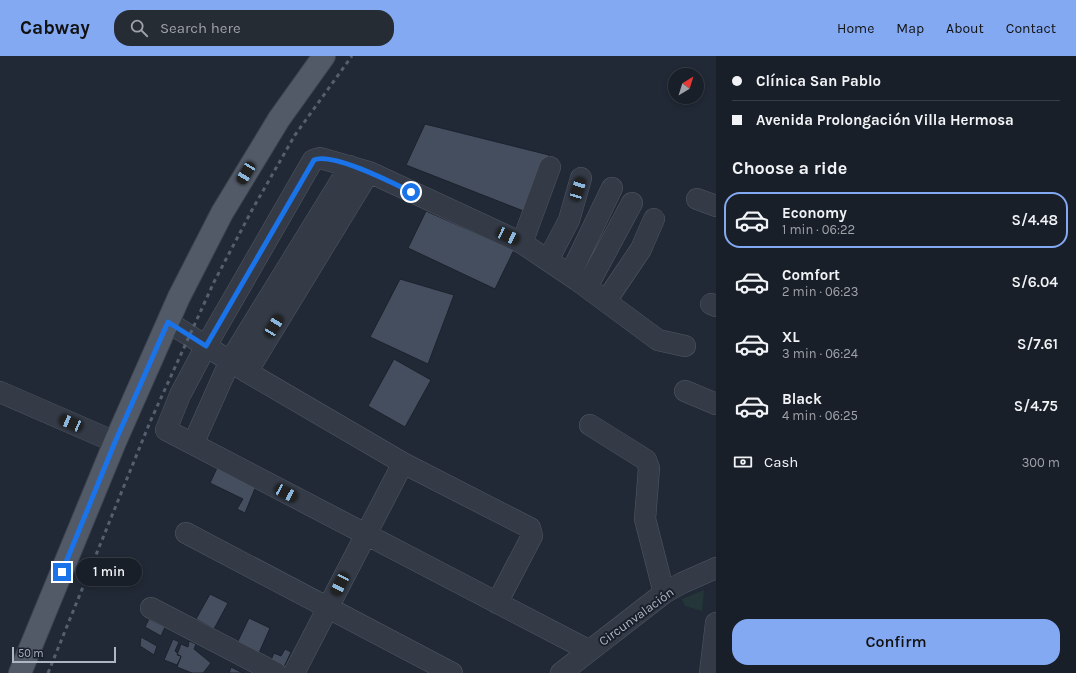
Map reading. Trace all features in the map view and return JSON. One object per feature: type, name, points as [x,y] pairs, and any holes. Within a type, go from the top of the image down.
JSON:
[{"type":"main road","points":[[20,673],[115,442],[168,322],[222,213],[279,119],[324,56]]},
{"type":"street","points":[[588,650],[166,430],[180,395],[206,346],[314,160],[320,158],[329,159],[359,169],[522,243],[587,287],[658,340],[685,346]]},
{"type":"street","points":[[522,243],[550,167]]},
{"type":"street","points":[[247,372],[359,169]]},
{"type":"street","points":[[193,444],[233,356],[359,169]]},
{"type":"street","points":[[548,260],[569,220],[581,178]]},
{"type":"street","points":[[570,275],[612,188]]},
{"type":"street","points":[[696,199],[716,206]]},
{"type":"street","points":[[587,287],[632,203]]},
{"type":"street","points":[[606,301],[641,248],[654,219]]},
{"type":"street","points":[[168,322],[206,346],[233,356],[247,372],[404,463],[530,528],[532,536],[497,603]]},
{"type":"street","points":[[233,356],[258,352]]},
{"type":"street","points":[[685,391],[716,404]]},
{"type":"street","points":[[0,392],[115,442]]},
{"type":"street","points":[[590,425],[646,460],[649,468],[646,519],[664,593]]},
{"type":"street","points":[[294,673],[404,463]]},
{"type":"street","points":[[186,533],[452,673]]},
{"type":"street","name":"Circunvalación","points":[[561,673],[588,650],[664,593],[682,583],[716,568]]},
{"type":"street","points":[[151,608],[276,673]]},
{"type":"street","points":[[710,673],[716,629]]},
{"type":"shaded area","points":[[704,590],[702,611],[685,606],[682,599]]},
{"type":"building","points":[[425,124],[549,155],[526,212],[406,165]]},
{"type":"building","points":[[426,211],[514,250],[495,289],[408,248]]},
{"type":"building","points":[[400,279],[454,295],[428,364],[370,337]]},
{"type":"building","points":[[394,359],[431,380],[405,427],[368,406]]},
{"type":"building","points":[[217,468],[256,486],[245,513],[237,509],[243,499],[210,483]]},
{"type":"building","points":[[210,594],[228,603],[214,629],[196,619]]},
{"type":"building","points":[[249,618],[270,628],[259,653],[237,643]]},
{"type":"building","points":[[149,619],[165,627],[161,636],[145,627]]},
{"type":"building","points":[[141,637],[157,646],[154,655],[140,646]]},
{"type":"building","points":[[173,639],[179,642],[175,651],[181,657],[177,665],[164,660]]},
{"type":"building","points":[[189,641],[196,644],[194,649],[211,663],[203,673],[192,673],[177,667],[181,656],[177,655],[181,644],[188,647]]},
{"type":"building","points":[[285,649],[291,652],[284,667],[271,660],[274,653],[281,656]]},
{"type":"building","points":[[231,667],[243,673],[229,673]]},
{"type":"railway","points":[[48,673],[150,422],[214,282],[252,210],[295,135],[352,56]]},
{"type":"route","points":[[62,572],[115,442],[168,322],[206,346],[314,160],[320,158],[329,159],[369,172],[411,192]]}]
